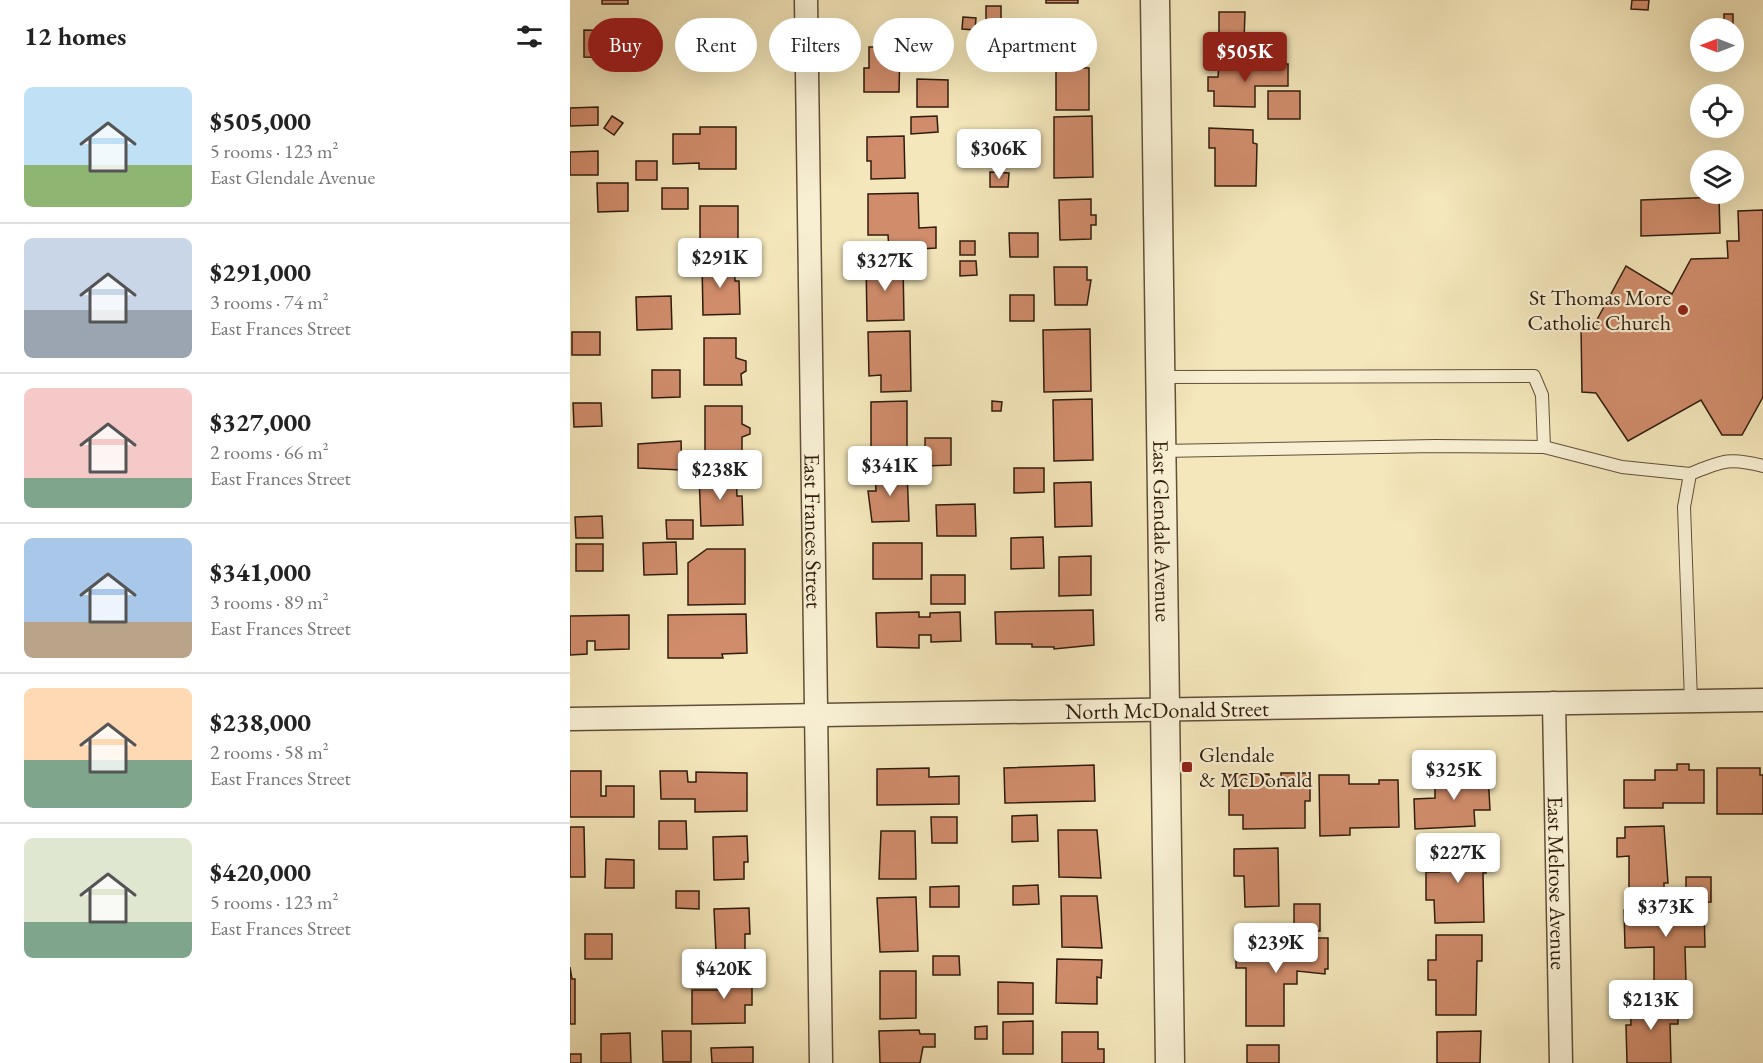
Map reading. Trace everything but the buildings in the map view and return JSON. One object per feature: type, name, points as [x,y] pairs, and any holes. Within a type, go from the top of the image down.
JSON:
[{"type":"street","name":"East Frances Street","points":[[806,0],[821,1063]]},
{"type":"street","name":"East Glendale Avenue","points":[[1155,0],[1170,1063]]},
{"type":"street","name":"North McDonald Street","points":[[570,719],[1763,700]]},
{"type":"street","name":"East Melrose Avenue","points":[[1554,703],[1561,1063]]},
{"type":"lane","points":[[1161,377],[1533,376],[1542,396],[1544,447]]},
{"type":"lane","points":[[1161,451],[1435,446],[1544,447],[1622,468],[1690,474],[1726,460],[1738,459],[1763,466]]},
{"type":"lane","points":[[1690,474],[1684,507],[1691,701]]},
{"type":"place","name":"St Thomas More Catholic Church","points":[[1683,310]]},
{"type":"place","name":"Glendale & McDonald","points":[[1187,767]]}]
